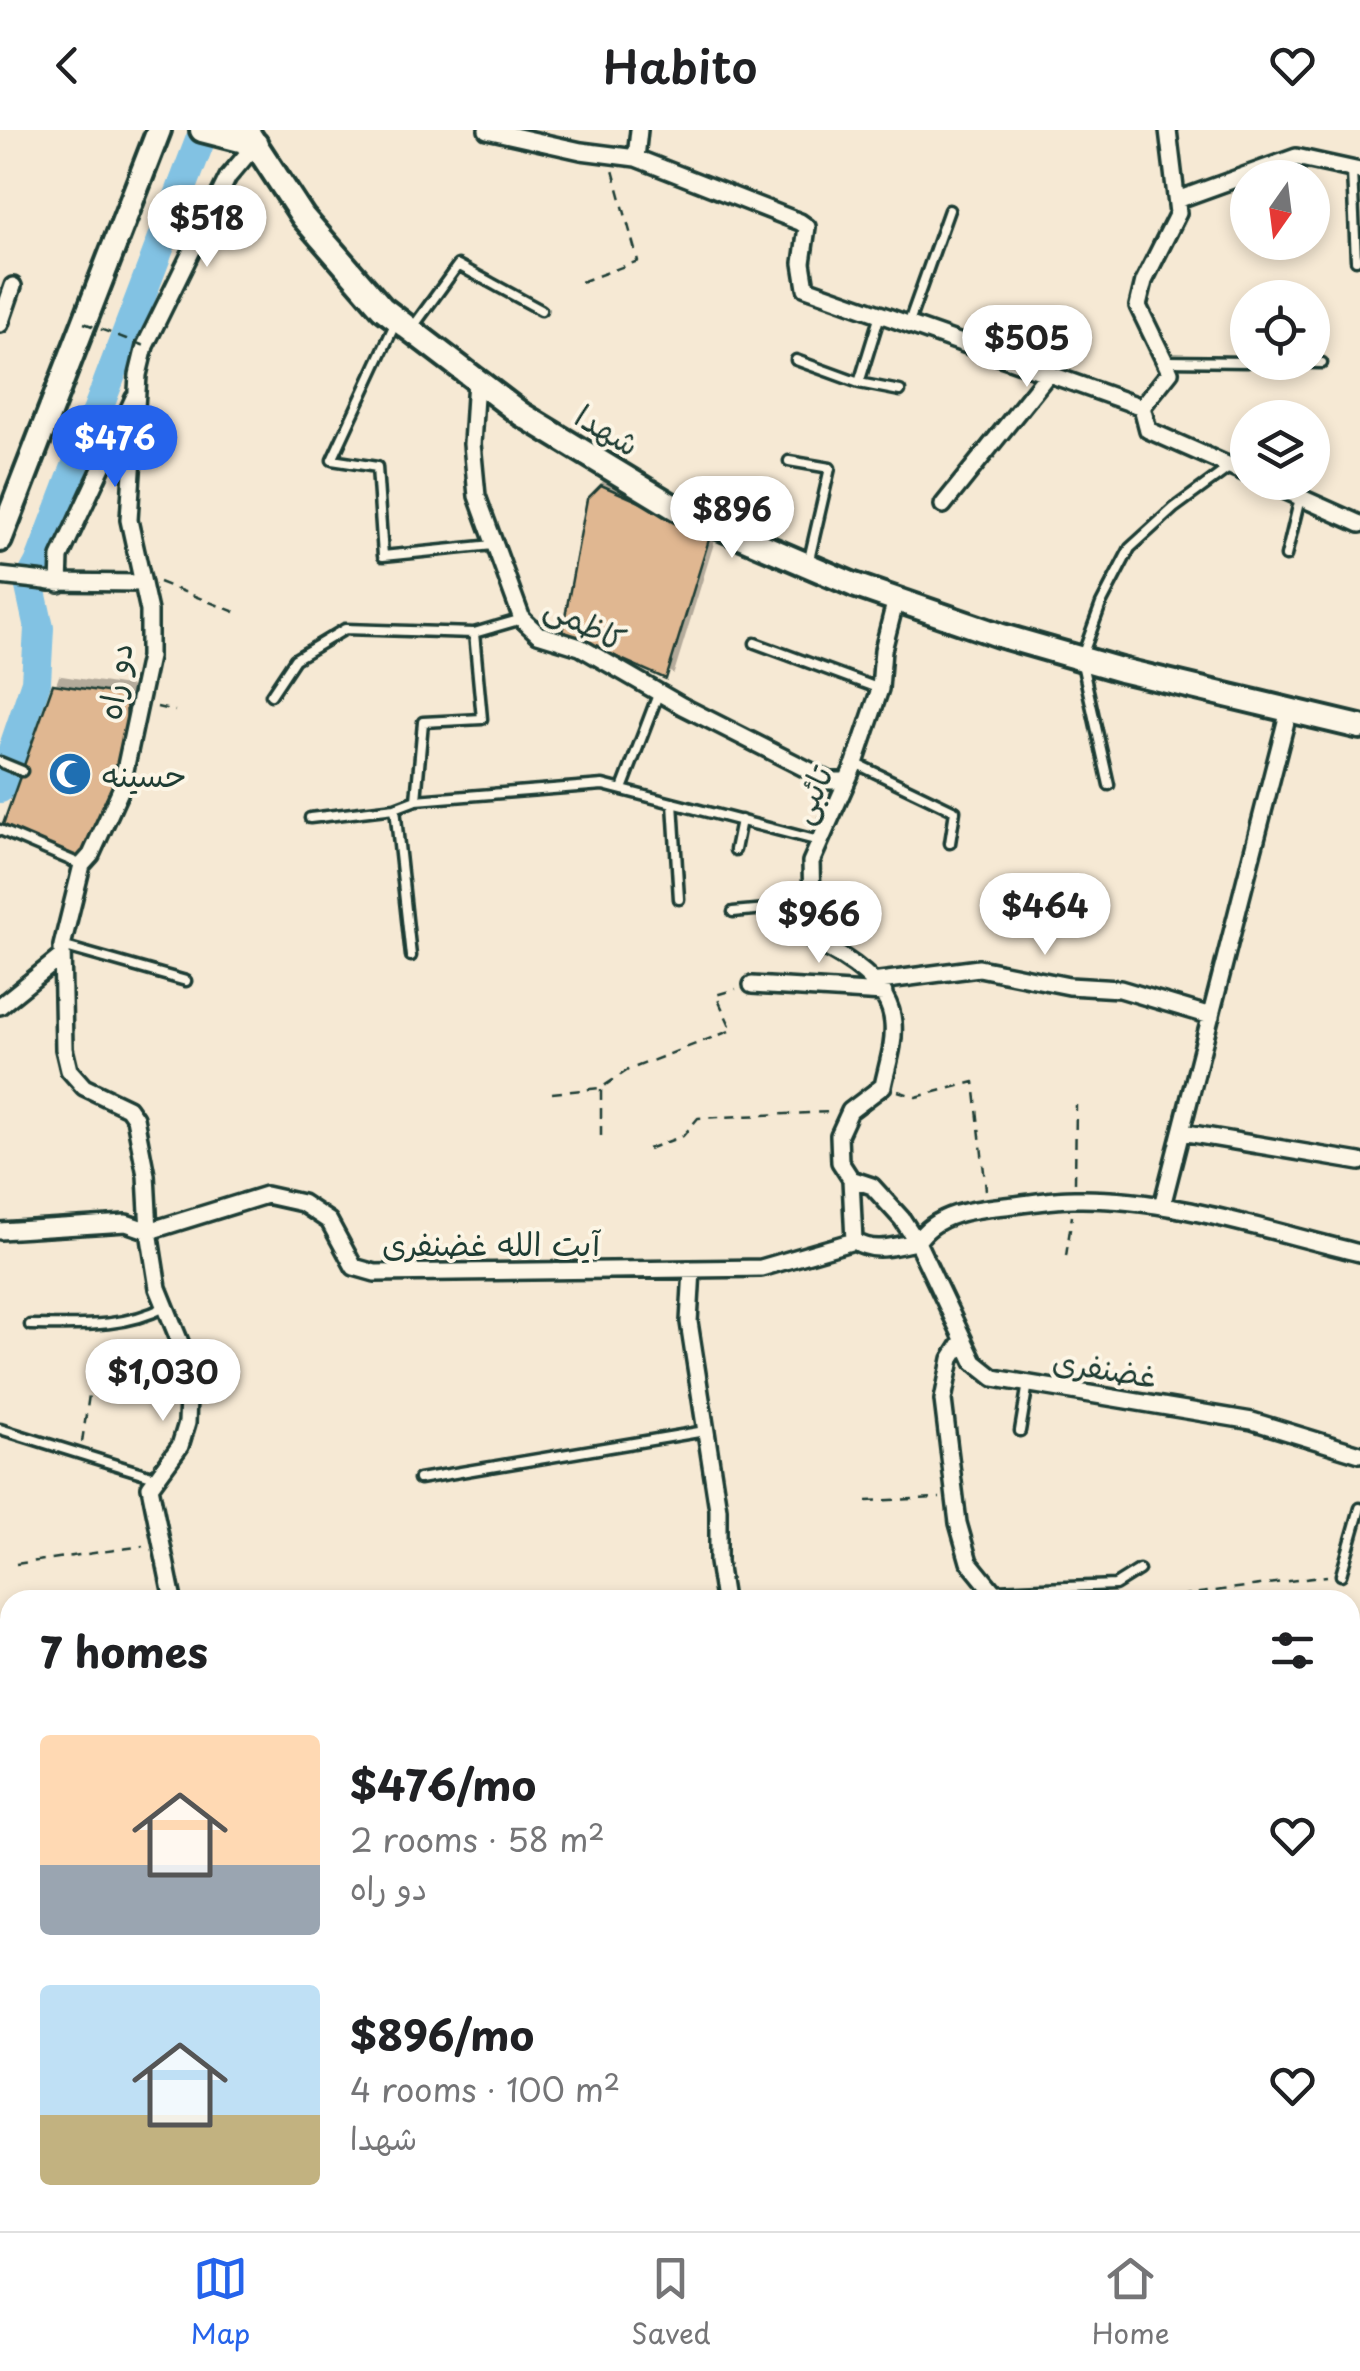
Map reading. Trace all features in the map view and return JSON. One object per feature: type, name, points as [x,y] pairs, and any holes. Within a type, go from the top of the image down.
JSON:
[{"type":"main road","points":[[0,540],[158,130]]},
{"type":"main road","points":[[202,130],[251,137]]},
{"type":"main road","name":"شهدا","points":[[251,137],[303,217],[382,308],[521,414],[678,510],[896,599],[1081,659],[1360,727]]},
{"type":"street","points":[[487,130],[636,158],[800,222],[807,227],[802,263],[806,288],[1142,407]]},
{"type":"street","points":[[636,158],[638,130]]},
{"type":"street","points":[[1142,407],[1170,372],[1138,306],[1144,281],[1178,214],[1168,130]]},
{"type":"street","points":[[52,582],[137,390],[145,346],[251,137]]},
{"type":"street","points":[[1178,200],[1296,157],[1356,172]]},
{"type":"street","points":[[0,321],[13,286]]},
{"type":"street","points":[[943,506],[1048,374]]},
{"type":"street","name":"کاظمی","points":[[476,380],[472,444],[477,496],[522,619],[538,634],[580,646],[830,781],[846,780]]},
{"type":"street","name":"دو راه","points":[[137,390],[129,520],[150,632],[121,789],[82,865],[62,951],[64,1048],[69,1070],[84,1087],[128,1108],[135,1118],[146,1175],[149,1231]]},
{"type":"street","points":[[1142,407],[1148,430],[1230,466]]},
{"type":"street","points":[[1305,500],[1359,520]]},
{"type":"street","points":[[0,576],[52,582],[141,578]]},
{"type":"street","name":"تائبی","points":[[878,987],[830,949],[813,941],[811,862],[855,763],[880,689],[882,650],[896,599]]},
{"type":"street","points":[[1162,1206],[1289,710]]},
{"type":"street","points":[[0,1006],[62,951]]},
{"type":"street","points":[[752,984],[878,987],[979,968],[1069,986],[1120,990],[1210,1016]]},
{"type":"street","points":[[878,987],[894,1024],[883,1086],[850,1111],[839,1136],[840,1162],[851,1180],[848,1244],[884,1251],[917,1242],[924,1230],[940,1218],[988,1208],[1074,1199],[1162,1206],[1360,1252]]},
{"type":"street","points":[[1181,1132],[1360,1162]]},
{"type":"street","name":"غضنفری","points":[[851,1180],[872,1186],[891,1205],[917,1242],[974,1362],[994,1378],[1252,1421],[1360,1454]]},
{"type":"street","name":"آیت الله غضنفری","points":[[0,1231],[126,1222],[149,1231],[266,1195],[302,1204],[329,1221],[354,1267],[375,1274],[762,1268],[848,1244]]},
{"type":"street","points":[[149,1231],[158,1288],[182,1347],[188,1397],[187,1423],[180,1446],[150,1487],[171,1590]]},
{"type":"street","points":[[692,1269],[689,1322],[718,1510],[722,1590]]},
{"type":"street","points":[[963,1340],[950,1359],[943,1400],[958,1523],[969,1562],[993,1590]]},
{"type":"lane","points":[[1356,172],[1356,260]]},
{"type":"lane","points":[[908,325],[949,210]]},
{"type":"lane","points":[[493,545],[383,556],[377,467],[332,460],[404,325],[458,266],[541,310]]},
{"type":"lane","points":[[859,383],[880,315]]},
{"type":"lane","points":[[796,360],[859,383],[900,391]]},
{"type":"lane","points":[[1167,361],[1230,362]]},
{"type":"lane","points":[[788,461],[830,468],[808,565]]},
{"type":"lane","points":[[1108,786],[1081,659],[1101,604],[1130,548],[1174,508],[1230,466]]},
{"type":"lane","points":[[1286,556],[1300,500]]},
{"type":"lane","points":[[271,695],[295,659],[345,629],[474,633],[522,619]]},
{"type":"lane","points":[[416,800],[423,722],[482,719],[474,633]]},
{"type":"lane","points":[[755,642],[880,689]]},
{"type":"lane","points":[[622,790],[659,692]]},
{"type":"lane","points":[[0,762],[22,771]]},
{"type":"lane","points":[[855,763],[955,811],[950,843]]},
{"type":"lane","points":[[310,818],[394,808],[416,800],[603,785],[820,841]]},
{"type":"lane","points":[[674,803],[679,899]]},
{"type":"lane","points":[[394,808],[411,956]]},
{"type":"lane","points":[[735,850],[741,820]]},
{"type":"lane","points":[[0,830],[82,865]]},
{"type":"lane","points":[[734,912],[810,905]]},
{"type":"lane","points":[[62,951],[186,981]]},
{"type":"lane","points":[[30,1325],[100,1326],[144,1318],[165,1307]]},
{"type":"lane","points":[[1020,1431],[1028,1383]]},
{"type":"lane","points":[[0,1429],[156,1477]]},
{"type":"lane","points":[[419,1479],[705,1431]]},
{"type":"lane","points":[[1341,1574],[1356,1536],[1360,1508]]},
{"type":"lane","points":[[1063,1590],[1115,1586],[1139,1570]]},
{"type":"path","points":[[581,282],[638,261],[608,154]]},
{"type":"path","points":[[84,323],[145,346]]},
{"type":"path","points":[[141,578],[235,612]]},
{"type":"path","points":[[140,702],[175,712]]},
{"type":"path","points":[[552,1093],[601,1088],[628,1070],[732,1030],[716,995],[752,984]]},
{"type":"path","points":[[883,1086],[916,1097],[974,1082],[988,1208]]},
{"type":"path","points":[[601,1088],[601,1139]]},
{"type":"path","points":[[1066,1256],[1074,1199],[1076,1105]]},
{"type":"path","points":[[648,1149],[684,1136],[698,1118],[850,1111]]},
{"type":"path","points":[[80,1454],[89,1396]]},
{"type":"path","points":[[867,1502],[956,1497]]},
{"type":"path","points":[[16,1564],[160,1544]]},
{"type":"path","points":[[1216,1590],[1341,1574]]},
{"type":"building","points":[[601,485],[711,533],[666,679],[562,633],[587,499]]},
{"type":"building","name":"حسینه","points":[[53,684],[126,695],[127,731],[118,777],[81,858],[1,830]]},
{"type":"waterway","points":[[0,788],[36,682],[39,628],[29,582],[204,130]]},
{"type":"place","name":"حسینه","points":[[70,774]]}]
